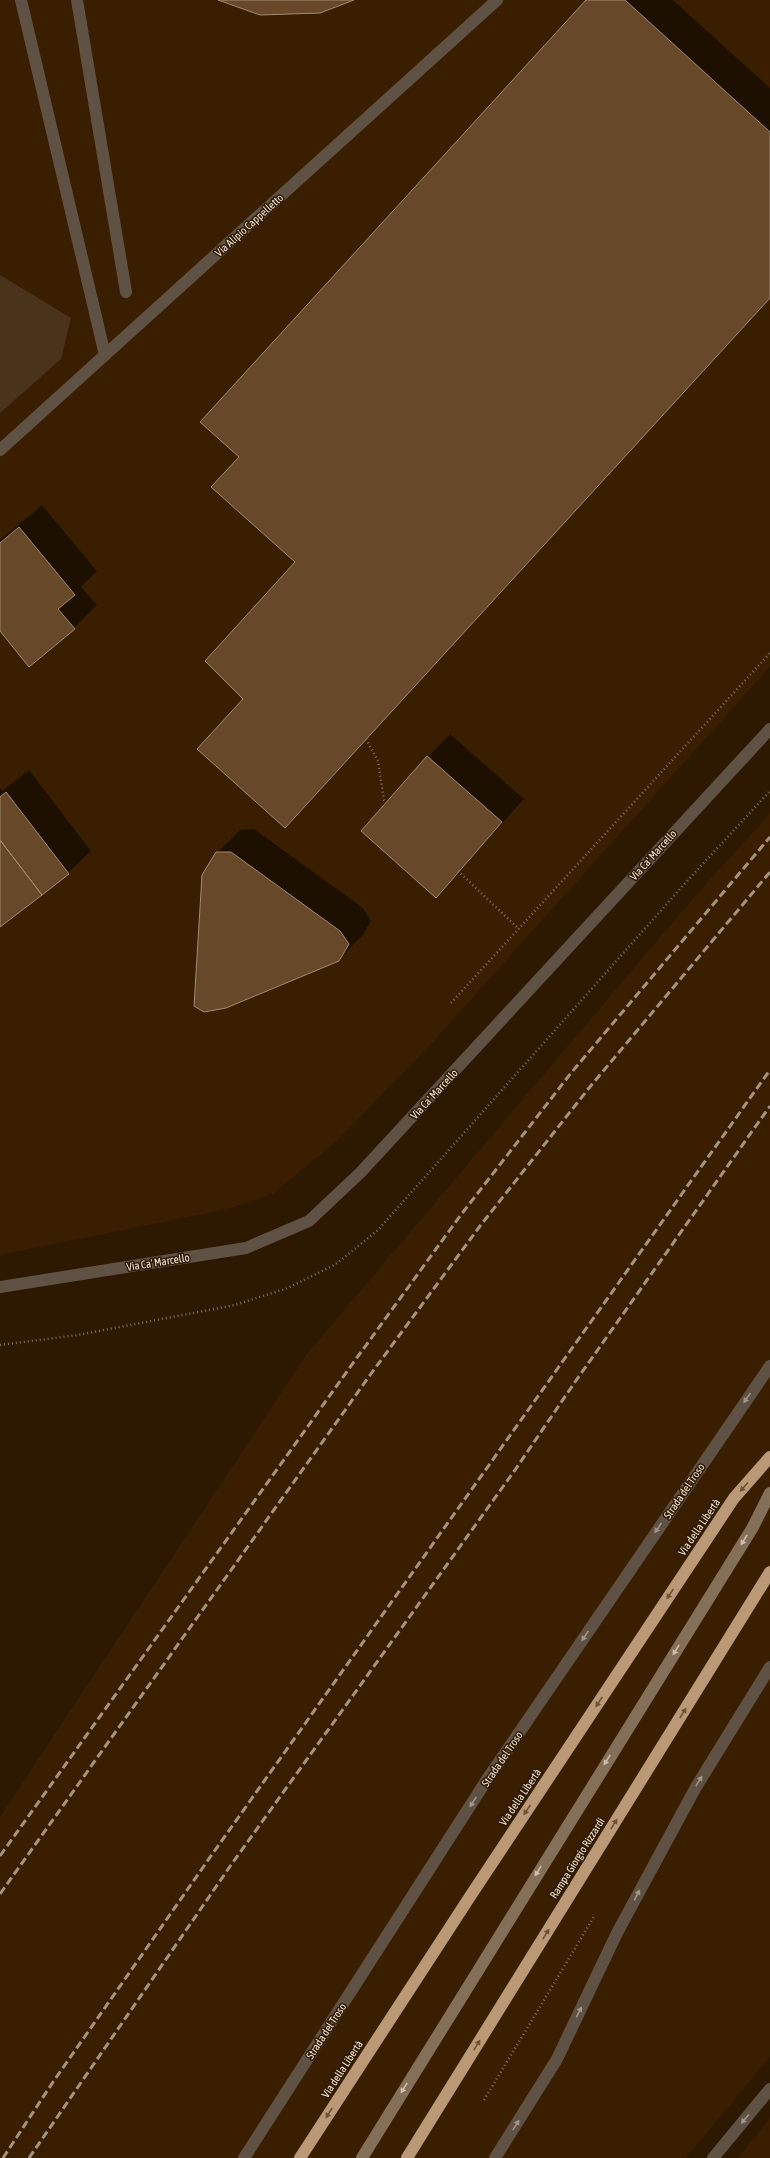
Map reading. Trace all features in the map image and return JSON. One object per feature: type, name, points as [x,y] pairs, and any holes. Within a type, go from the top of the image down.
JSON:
[{"type":"highway","name":"Via della Libertà","points":[[300,2158],[734,1498],[770,1457]]},
{"type":"highway","name":"Rampa Giorgio Rizzardi","points":[[407,2158],[770,1572]]},
{"type":"street","points":[[21,0],[105,355]]},
{"type":"street","points":[[77,0],[126,292]]},
{"type":"street","name":"Via Alipio Cappelletto","points":[[0,450],[497,0]]},
{"type":"street","name":"Via Ca' Marcello","points":[[0,1287],[246,1248],[309,1221],[360,1174],[770,729]]},
{"type":"street","name":"Strada del Troso","points":[[244,2158],[486,1781],[770,1366]]},
{"type":"street","points":[[362,2158],[753,1527],[770,1494]]},
{"type":"street","points":[[495,2158],[557,2059],[617,1933],[696,1787],[770,1667]]},
{"type":"street","points":[[713,2158],[770,2089]]},
{"type":"path","points":[[451,1004],[770,653]]},
{"type":"path","points":[[366,739],[378,761],[384,800],[386,802]]},
{"type":"path","points":[[458,871],[519,929]]},
{"type":"path","points":[[0,1345],[78,1335]]},
{"type":"shaded area","points":[[0,0],[770,0],[770,667],[431,1044],[336,1142],[274,1193],[228,1209],[0,1255]]},
{"type":"shaded area","points":[[0,275],[71,318],[61,359],[0,413]]},
{"type":"shaded area","points":[[770,813],[770,2057],[686,2158],[0,2158],[0,1817],[306,1355],[689,903]]},
{"type":"shaded area","points":[[770,2118],[770,2158],[738,2158]]},
{"type":"building","points":[[218,0],[354,0],[320,13],[260,15]]},
{"type":"building","points":[[586,0],[625,0],[770,132],[770,298],[285,828],[197,749],[243,699],[205,661],[295,562],[211,487],[239,457],[200,422]]},
{"type":"building","points":[[19,527],[75,595],[58,609],[75,629],[29,667],[0,631],[0,543]]},
{"type":"building","points":[[427,756],[502,822],[436,898],[361,831]]},
{"type":"building","points":[[6,792],[69,874],[42,895],[0,840],[0,797]]},
{"type":"building","points":[[0,840],[42,895],[0,927]]},
{"type":"building","points":[[216,852],[231,852],[340,931],[349,944],[339,961],[226,1008],[204,1012],[194,1006],[202,875]]},
{"type":"railway","points":[[0,1856],[460,1216],[571,1073],[770,837]]},
{"type":"railway","points":[[0,1894],[373,1371],[480,1226],[589,1088],[770,872]]},
{"type":"railway","points":[[3,2158],[53,2082],[213,1853],[770,1070]]},
{"type":"railway","points":[[29,2158],[231,1865],[515,1470],[575,1382],[770,1106]]}]
